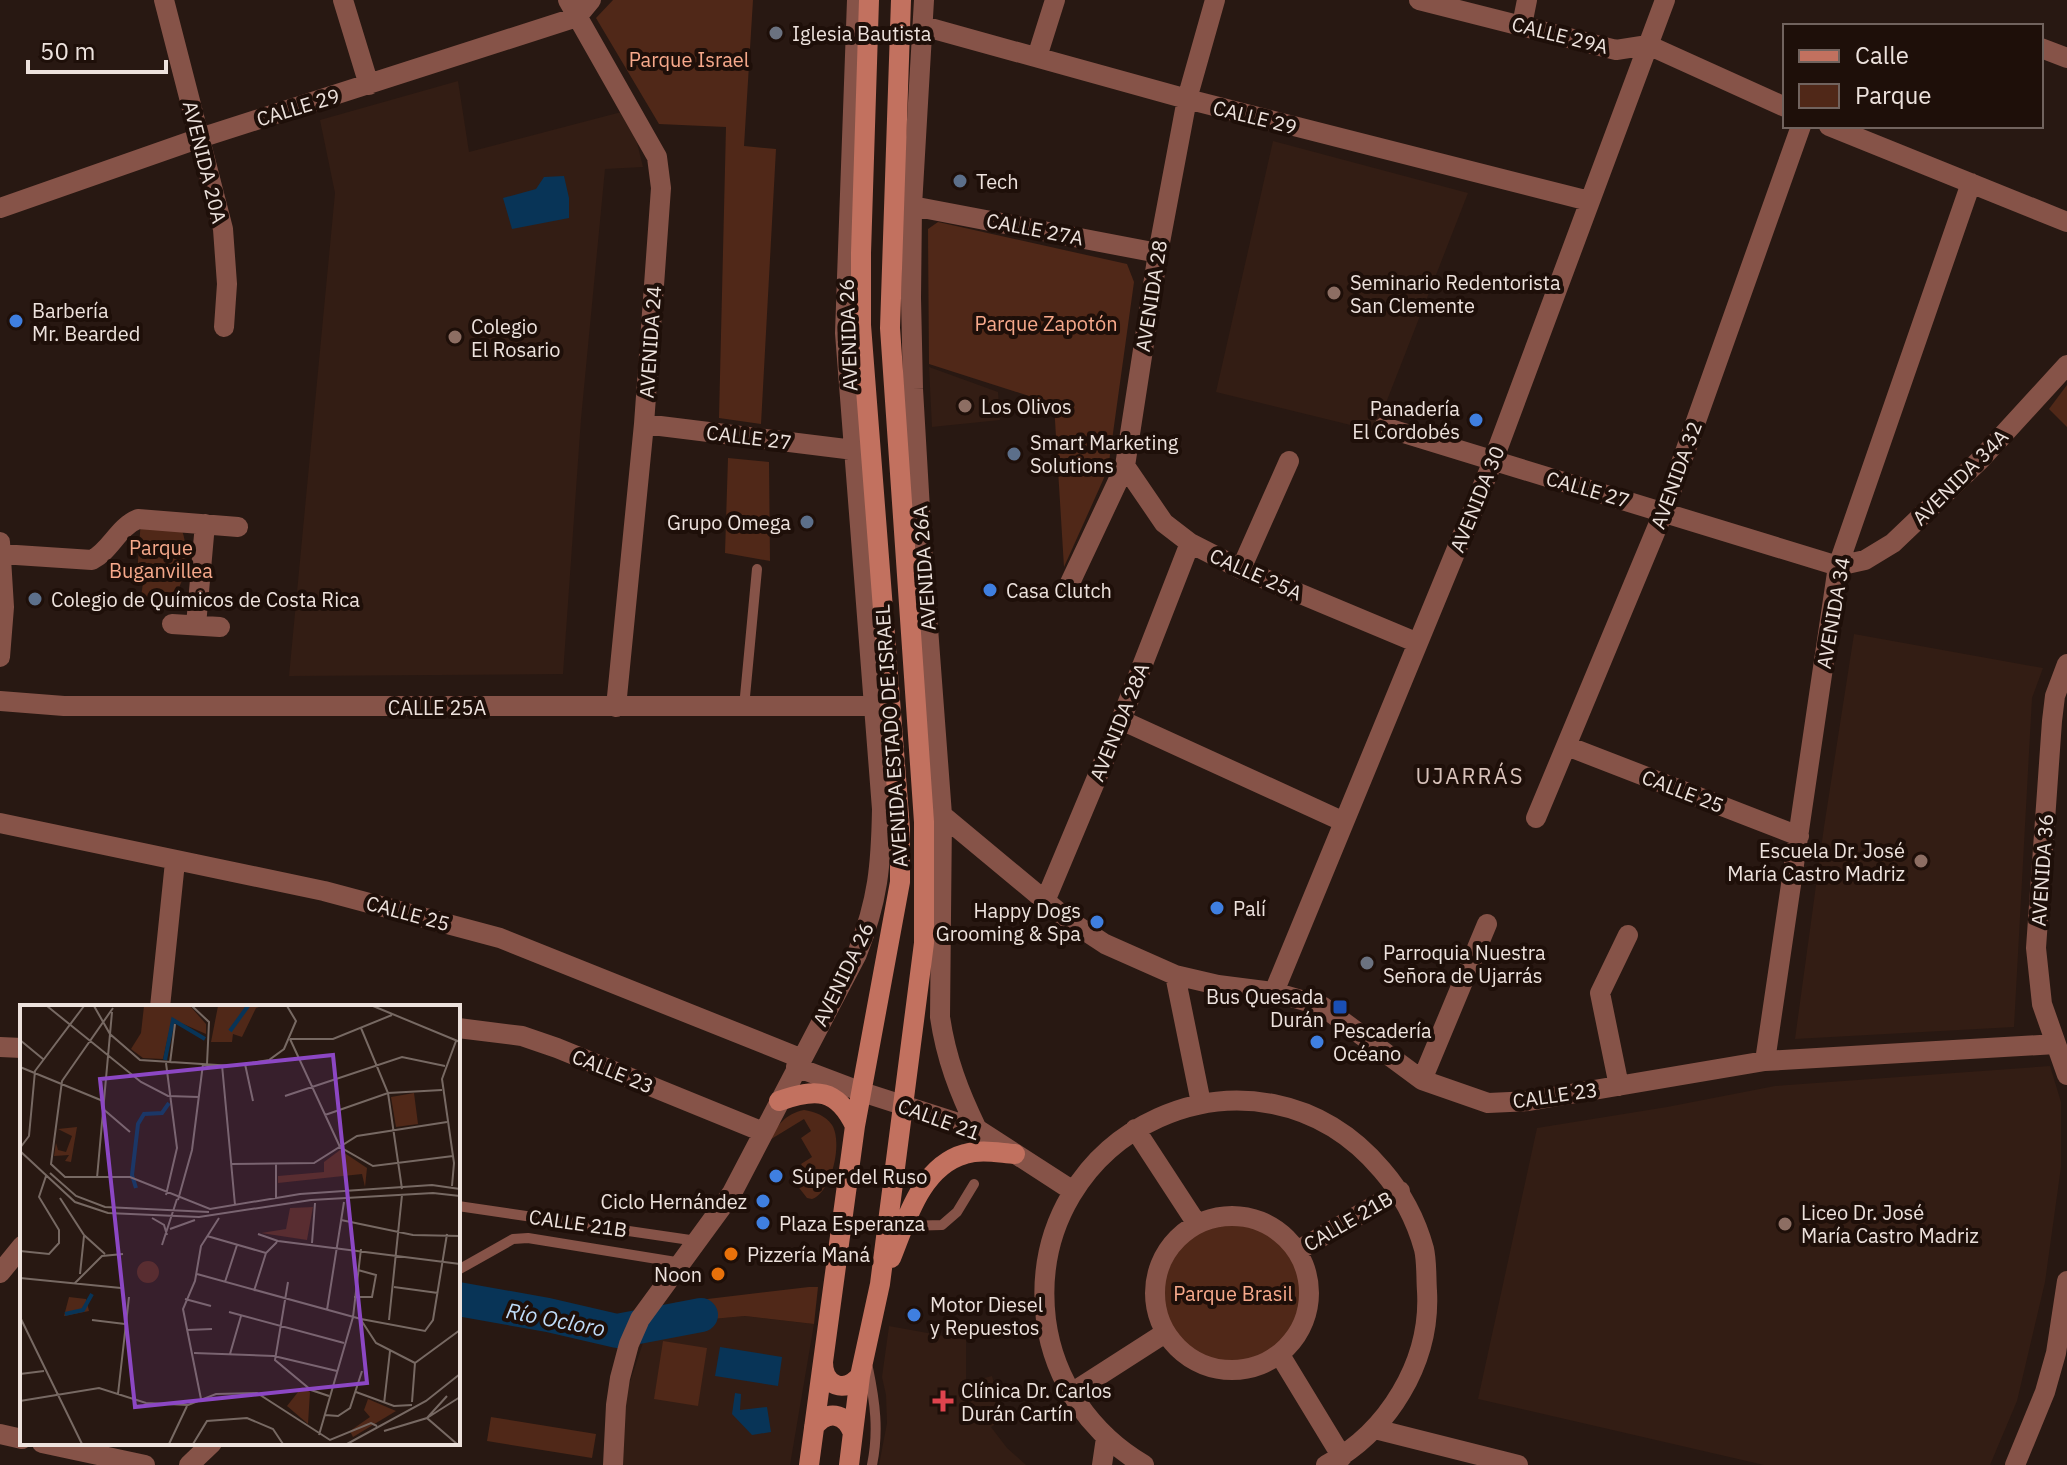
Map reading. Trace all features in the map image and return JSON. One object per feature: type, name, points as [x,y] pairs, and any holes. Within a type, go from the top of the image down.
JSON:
[{"type":"main road","name":"AVENIDA ESTADO DE ISRAEL","points":[[809,1465],[855,1126],[900,882],[900,829],[861,325],[869,0]]},
{"type":"main road","name":"AVENIDA ESTADO DE ISRAEL","points":[[849,1465],[860,1376],[880,1284],[919,992],[925,893],[924,822],[890,328],[901,0]]},
{"type":"main road","points":[[852,122],[863,173]]},
{"type":"main road","points":[[779,1101],[800,1094],[827,1094],[844,1106],[855,1126]]},
{"type":"main road","points":[[880,1284],[928,1178],[948,1160],[967,1153],[1015,1154]]},
{"type":"main road","points":[[823,1362],[823,1372],[836,1386],[845,1387],[860,1376]]},
{"type":"main road","points":[[814,1427],[820,1419],[830,1415],[840,1416],[849,1423],[853,1433]]},
{"type":"street","name":"AVENIDA 20A","points":[[164,0],[223,229],[227,284],[224,327]]},
{"type":"street","points":[[343,0],[369,85]]},
{"type":"street","points":[[573,8],[591,0]]},
{"type":"street","name":"AVENIDA 26","points":[[613,1465],[616,1405],[629,1344],[640,1319],[732,1193],[857,954],[872,915],[881,864],[882,809],[847,372],[845,295],[857,0]]},
{"type":"street","name":"AVENIDA 26A","points":[[924,0],[912,206],[913,389],[942,815],[940,1017],[945,1049],[957,1088],[977,1129]]},
{"type":"street","points":[[1037,57],[1055,0]]},
{"type":"street","name":"AVENIDA 28","points":[[1069,585],[1125,466],[1158,253],[1187,99],[1215,0]]},
{"type":"street","name":"CALLE 29A","points":[[1419,0],[1616,50],[1648,45],[1783,106]]},
{"type":"street","points":[[1522,25],[1527,0]]},
{"type":"street","name":"AVENIDA 30","points":[[1274,992],[1493,461],[1666,0]]},
{"type":"street","name":"CALLE 29","points":[[0,208],[200,138],[369,85],[573,8]]},
{"type":"street","name":"AVENIDA 24","points":[[573,8],[657,157],[661,188],[644,424],[616,707]]},
{"type":"street","name":"CALLE 29","points":[[923,26],[1187,99],[1589,201]]},
{"type":"street","points":[[2043,49],[2067,58]]},
{"type":"street","name":"AVENIDA 32","points":[[1536,818],[1664,511],[1800,128]]},
{"type":"street","points":[[1834,128],[2067,222]]},
{"type":"street","name":"AVENIDA 34","points":[[1765,1061],[1838,566],[1971,183]]},
{"type":"street","name":"CALLE 27A","points":[[912,206],[1158,253]]},
{"type":"street","name":"AVENIDA 34A","points":[[1838,566],[1865,560],[1893,543],[1980,460],[2067,365]]},
{"type":"street","name":"CALLE 27","points":[[644,424],[854,450]]},
{"type":"street","name":"CALLE 27","points":[[1384,427],[1838,566]]},
{"type":"street","points":[[1241,569],[1289,461]]},
{"type":"street","name":"CALLE 25A","points":[[1125,466],[1164,523],[1190,543],[1241,569],[1418,643]]},
{"type":"street","points":[[1,554],[92,560],[100,556],[124,527],[138,519],[238,527]]},
{"type":"street","points":[[196,625],[205,524]]},
{"type":"street","points":[[0,541],[4,607],[0,657]]},
{"type":"street","name":"AVENIDA 28A","points":[[1046,899],[1121,720],[1190,543]]},
{"type":"street","points":[[172,624],[220,627]]},
{"type":"street","name":"AVENIDA 36","points":[[2067,664],[2055,696],[2052,721],[2036,948],[2042,1004],[2067,1075]]},
{"type":"street","name":"CALLE 25A","points":[[0,701],[64,706],[874,706]]},
{"type":"street","points":[[1121,720],[1342,821]]},
{"type":"street","name":"CALLE 25","points":[[1567,746],[1799,836]]},
{"type":"street","name":"CALLE 23","points":[[942,815],[1067,919],[1105,944],[1175,975],[1218,985],[1274,992],[1322,1006],[1422,1080],[1488,1103],[1529,1101],[1765,1061],[2056,1044]]},
{"type":"street","name":"CALLE 25","points":[[0,823],[324,891],[500,938],[798,1062]]},
{"type":"street","points":[[160,1005],[175,862]]},
{"type":"street","points":[[1422,1080],[1487,924]]},
{"type":"street","points":[[1619,1086],[1600,993],[1628,935]]},
{"type":"street","points":[[1175,975],[1201,1103]]},
{"type":"street","name":"CALLE 23","points":[[460,1028],[522,1036],[557,1048],[763,1132]]},
{"type":"street","points":[[0,1047],[20,1048]]},
{"type":"street","name":"CALLE 21","points":[[798,1062],[862,1092],[977,1129],[1073,1191]]},
{"type":"street","points":[[1144,1465],[1106,1438],[1070,1394],[1049,1345],[1043,1292],[1051,1240],[1073,1191],[1100,1157],[1135,1129],[1167,1113],[1201,1103],[1259,1101],[1314,1116],[1362,1147],[1400,1191],[1424,1250],[1428,1314],[1411,1376],[1375,1429],[1334,1461],[1280,1355]]},
{"type":"street","points":[[1135,1129],[1197,1224]]},
{"type":"street","name":"CALLE 21B","points":[[1297,1251],[1400,1191]]},
{"type":"street","points":[[1241,1216],[1262,1222],[1281,1234],[1297,1251],[1306,1271],[1309,1294],[1306,1317],[1295,1338],[1280,1355],[1257,1367],[1231,1371],[1205,1366],[1182,1353],[1165,1333],[1156,1309],[1155,1284],[1163,1260],[1177,1239],[1197,1224],[1219,1217],[1241,1216]]},
{"type":"street","points":[[0,1273],[20,1248]]},
{"type":"street","points":[[2015,1465],[2045,1392],[2056,1353],[2067,1281]]},
{"type":"street","points":[[1070,1394],[1165,1333]]},
{"type":"street","points":[[1375,1429],[1518,1465]]},
{"type":"street","points":[[0,1434],[20,1439]]},
{"type":"street","points":[[1102,1465],[1106,1438]]},
{"type":"street","points":[[51,1445],[137,1464]]},
{"type":"street","points":[[189,1465],[210,1445]]},
{"type":"lane","points":[[744,707],[757,569]]},
{"type":"lane","points":[[904,1226],[942,1225],[957,1212],[974,1184]]},
{"type":"lane","name":"CALLE 21B","points":[[460,1206],[698,1241]]},
{"type":"lane","points":[[460,1269],[513,1239],[528,1238],[682,1263]]},
{"type":"lane","points":[[865,1355],[877,1413],[872,1465]]},
{"type":"shaded area","name":"Colegio El Rosario","points":[[458,81],[469,152],[629,110],[643,167],[605,169],[581,419],[563,674],[289,676],[335,193],[320,120]]},
{"type":"shaded area","name":"Seminario Redentorista San Clemente","points":[[1273,141],[1468,193],[1375,431],[1216,392]]},
{"type":"shaded area","name":"Los Olivos","points":[[929,367],[998,392],[1000,420],[932,427]]},
{"type":"shaded area","name":"Escuela Dr. José María Castro Madriz","points":[[1854,634],[2043,668],[2032,698],[2014,1027],[1795,1039]]},
{"type":"shaded area","name":"Liceo Dr. José María Castro Madriz","points":[[2050,1066],[2061,1102],[2061,1167],[2045,1282],[2017,1401],[1990,1465],[1764,1465],[1478,1399],[1537,1128],[1775,1086]]},
{"type":"shaded area","points":[[745,1316],[814,1324],[790,1465],[622,1465],[627,1391],[647,1331],[680,1322]]},
{"type":"shaded area","name":"Clínica Dr. Carlos Durán Cartín","points":[[889,1326],[966,1340],[966,1383],[992,1376],[1004,1419],[991,1427],[1007,1448],[1026,1465],[879,1465],[887,1423],[882,1377]]},
{"type":"green space","name":"Parque Israel","points":[[613,0],[753,0],[744,146],[776,149],[761,424],[719,418],[726,127],[659,124],[596,18]]},
{"type":"green space","name":"Parque Zapotón","points":[[938,222],[1127,264],[1134,282],[1108,469],[1064,567],[1054,404],[929,364],[928,229]]},
{"type":"green space","points":[[2067,385],[2067,427],[2049,409]]},
{"type":"green space","points":[[728,458],[769,462],[770,561],[725,553]]},
{"type":"green space","name":"Parque Buganvillea","points":[[141,519],[180,526],[186,562],[182,581],[174,596],[164,599],[141,597],[144,576],[137,575]]},
{"type":"green space","points":[[804,1110],[820,1114],[832,1125],[836,1143],[830,1177],[819,1195],[812,1199],[807,1198],[793,1180],[806,1172],[801,1164],[812,1157],[801,1138],[811,1131],[804,1119],[768,1141],[783,1121]]},
{"type":"green space","name":"Parque Brasil","points":[[1233,1223],[1260,1229],[1282,1244],[1297,1266],[1303,1293],[1297,1320],[1282,1342],[1260,1357],[1233,1363],[1206,1357],[1184,1342],[1169,1320],[1163,1293],[1169,1266],[1184,1244],[1206,1229]]},
{"type":"green space","points":[[818,1287],[814,1324],[745,1316],[680,1322],[647,1331],[654,1318],[674,1303]]},
{"type":"green space","points":[[663,1341],[707,1348],[698,1406],[654,1399]]},
{"type":"green space","points":[[491,1417],[596,1434],[592,1458],[487,1441]]},
{"type":"water","points":[[564,176],[569,218],[512,229],[503,198],[536,189],[544,177]]},
{"type":"water","points":[[720,1347],[782,1357],[778,1386],[715,1376]]},
{"type":"water","points":[[735,1393],[741,1394],[740,1410],[767,1407],[771,1432],[752,1435],[732,1414]]},
{"type":"waterway","name":"Río Ocloro","points":[[460,1299],[617,1331],[701,1315]]},
{"type":"place","name":"Iglesia Bautista","points":[[776,33]]},
{"type":"place","name":"Tech","points":[[960,181]]},
{"type":"place","name":"Seminario Redentorista San Clemente","points":[[1334,293]]},
{"type":"place","name":"Barbería Mr. Bearded","points":[[16,321]]},
{"type":"place","name":"Colegio El Rosario","points":[[455,337]]},
{"type":"place","name":"Los Olivos","points":[[965,406]]},
{"type":"place","name":"Panadería El Cordobés","points":[[1476,420]]},
{"type":"place","name":"Smart Marketing Solutions","points":[[1014,454]]},
{"type":"place","name":"Grupo Omega","points":[[807,522]]},
{"type":"place","name":"Casa Clutch","points":[[990,590]]},
{"type":"place","name":"Colegio de Químicos de Costa Rica","points":[[35,599]]},
{"type":"place","name":"Escuela Dr. José María Castro Madriz","points":[[1921,861]]},
{"type":"place","name":"Palí","points":[[1217,908]]},
{"type":"place","name":"Happy Dogs Grooming & Spa","points":[[1097,922]]},
{"type":"place","name":"Parroquia Nuestra Señora de Ujarrás","points":[[1367,963]]},
{"type":"place","name":"Bus Quesada Durán","points":[[1340,1007]]},
{"type":"place","name":"Pescadería Océano","points":[[1317,1042]]},
{"type":"place","name":"Súper del Ruso","points":[[776,1176]]},
{"type":"place","name":"Ciclo Hernández","points":[[763,1201]]},
{"type":"place","name":"Plaza Esperanza","points":[[763,1223]]},
{"type":"place","name":"Liceo Dr. José María Castro Madriz","points":[[1785,1224]]},
{"type":"place","name":"Pizzería Maná","points":[[731,1254]]},
{"type":"place","name":"Noon","points":[[718,1274]]},
{"type":"place","name":"Motor Diesel y Repuestos","points":[[914,1315]]},
{"type":"place","name":"Clínica Dr. Carlos Durán Cartín","points":[[943,1401]]},
{"type":"district","name":"UJARRÁS","points":[[1470,775]]}]
